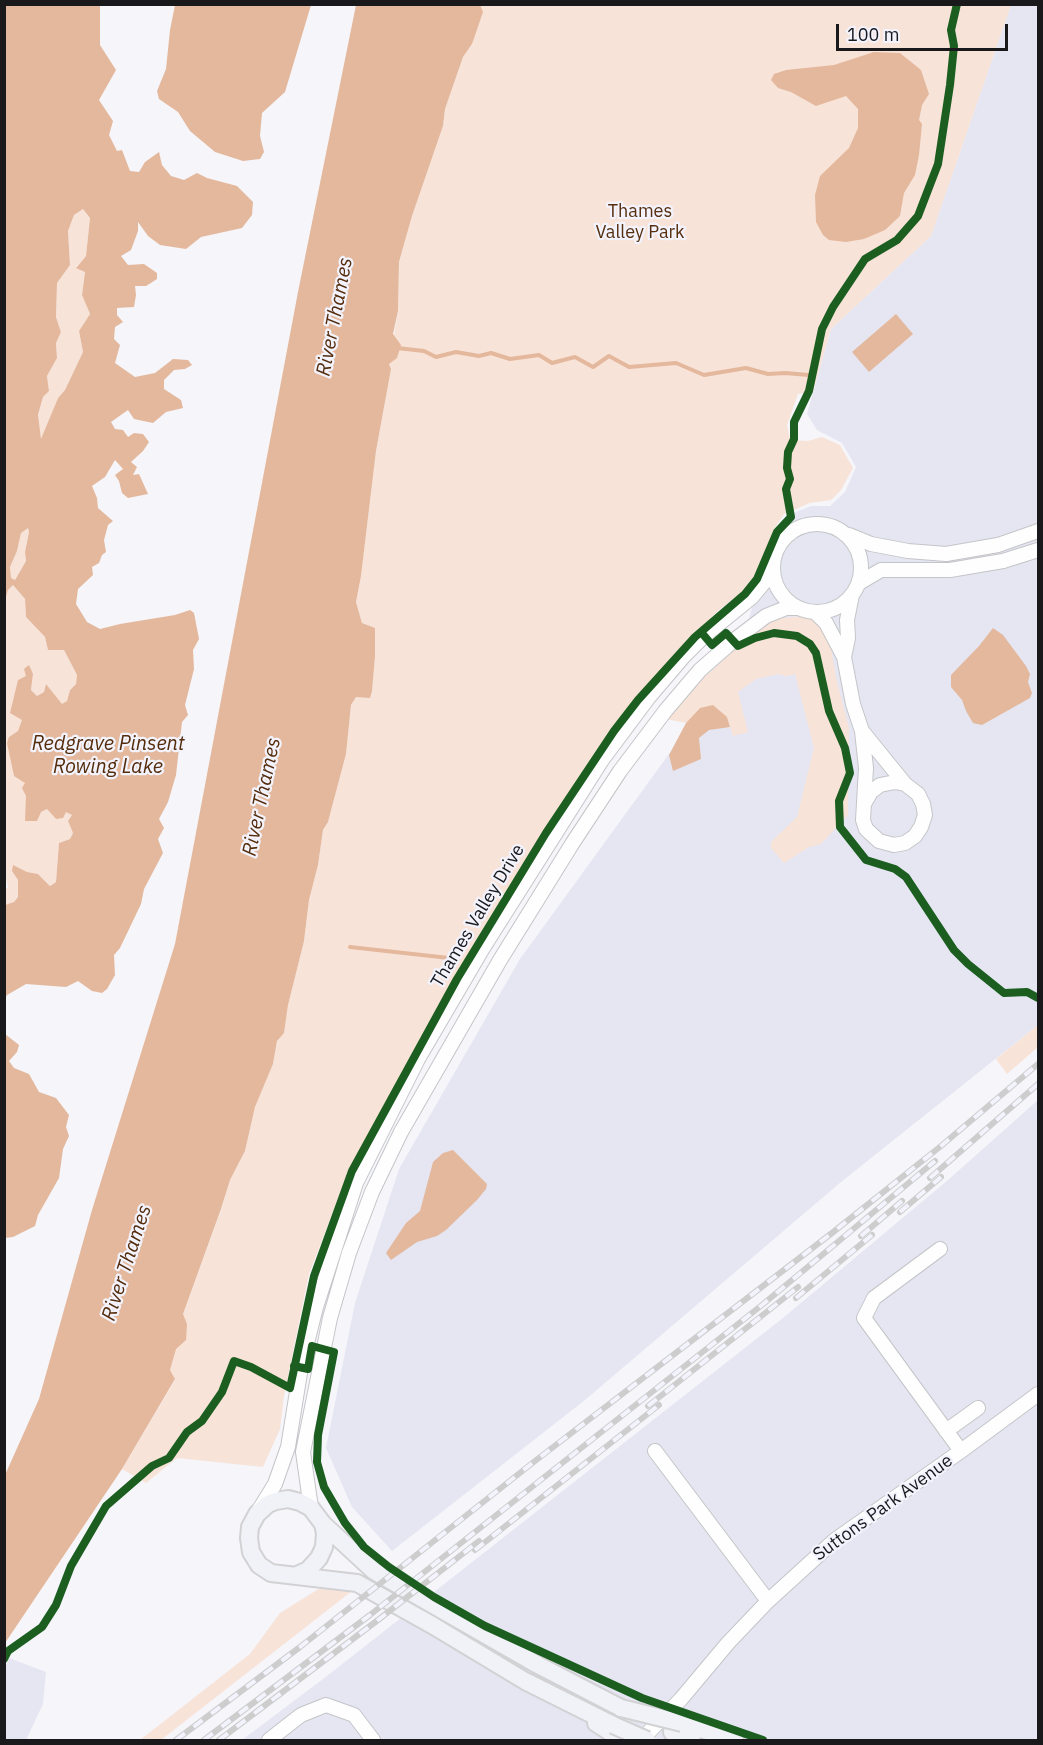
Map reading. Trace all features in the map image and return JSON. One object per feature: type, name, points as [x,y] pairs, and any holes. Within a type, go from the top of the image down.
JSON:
[{"type":"main road","points":[[647,1740],[614,1733],[572,1704],[525,1681],[357,1583],[271,1573],[251,1552],[250,1527],[257,1514],[268,1504],[276,1501],[300,1502],[311,1508],[323,1524],[374,1571],[538,1665],[621,1708],[677,1727],[735,1740]]},
{"type":"main road","points":[[297,1575],[308,1570],[319,1558],[324,1547],[323,1524]]},
{"type":"main road","points":[[677,1727],[692,1740]]},
{"type":"street","points":[[797,608],[786,600],[775,581],[773,564],[778,547],[786,537],[800,527],[814,524],[826,525],[871,544],[908,551],[946,554],[998,545],[1038,531]]},
{"type":"street","points":[[844,532],[859,554],[861,568],[847,620],[848,638],[844,657]]},
{"type":"street","points":[[311,1508],[303,1452],[330,1318],[349,1253],[372,1192],[401,1132],[500,960],[620,771],[666,710],[700,669],[766,616],[786,608],[815,612],[841,605],[855,589],[881,570],[950,570],[1003,561],[1038,550]]},
{"type":"street","name":"Thames Valley Drive","points":[[257,1514],[275,1484],[288,1447],[301,1367],[316,1307],[356,1183],[418,1059],[483,948],[602,760],[649,697],[684,656],[704,636],[752,597],[766,580],[773,564]]},
{"type":"street","points":[[815,612],[826,623],[844,657],[853,704],[862,731],[866,768],[862,820],[873,837],[883,843],[894,845],[905,843],[915,836],[921,827],[925,815],[923,804],[918,794],[905,784],[862,731]]},
{"type":"street","points":[[864,804],[871,792],[880,785],[895,782],[905,784]]},
{"type":"street","points":[[940,1249],[874,1298],[864,1318],[961,1452]]},
{"type":"street","name":"Suttons Park Avenue","points":[[641,1740],[681,1699],[728,1642],[768,1601],[835,1540],[961,1452],[1038,1394]]},
{"type":"street","points":[[946,1431],[978,1408]]},
{"type":"street","points":[[655,1451],[768,1601]]},
{"type":"street","points":[[269,1740],[302,1715],[326,1705],[354,1715],[373,1740]]},
{"type":"shaded area","points":[[1011,5],[1038,5],[1038,1025],[841,1182],[585,1400],[392,1551],[352,1507],[326,1448],[355,1303],[399,1169],[520,959],[738,659],[771,538],[786,516],[811,506],[830,506],[845,492],[856,467],[842,443],[817,430],[807,414],[831,329],[931,236]]},
{"type":"shaded area","points":[[1038,1100],[1038,1740],[242,1740],[327,1676],[783,1318],[948,1180]]},
{"type":"shaded area","points":[[9,1658],[46,1672],[43,1704],[26,1740],[5,1740],[5,1668]]},
{"type":"green space","name":"Thames Valley Park","points":[[480,5],[1011,5],[931,236],[831,329],[813,392],[798,394],[787,425],[790,440],[808,441],[822,437],[840,445],[853,468],[841,490],[831,500],[810,503],[784,514],[774,529],[755,576],[743,591],[719,610],[681,647],[607,735],[476,942],[349,1170],[309,1274],[284,1396],[280,1429],[263,1467],[177,1458],[146,1483],[122,1469],[175,1380],[170,1370],[183,1314],[230,1180],[245,1151],[255,1107],[273,1064],[277,1041],[284,1032],[288,1005],[304,941],[309,900],[318,865],[323,830],[328,822],[346,754],[351,705],[356,697],[372,691],[375,629],[362,623],[356,602],[376,451],[391,369],[389,364],[398,311],[399,262],[443,126],[445,109],[463,57],[472,44]]},
{"type":"green space","points":[[83,209],[90,218],[86,256],[76,267],[85,271],[82,295],[90,314],[79,331],[83,352],[65,390],[58,398],[41,441],[38,416],[43,397],[49,391],[47,376],[57,358],[56,343],[61,332],[56,317],[57,283],[70,265],[68,231],[74,215]]},
{"type":"green space","points":[[28,527],[26,561],[15,580],[11,579],[10,567],[21,533]]},
{"type":"green space","points":[[13,585],[25,599],[26,617],[45,637],[48,650],[64,650],[77,675],[76,684],[70,690],[67,701],[62,705],[46,684],[44,692],[37,696],[31,690],[33,674],[27,676],[22,720],[18,732],[9,737],[25,783],[41,812],[47,809],[56,819],[66,811],[72,815],[68,821],[73,833],[70,839],[59,843],[56,882],[50,886],[38,874],[12,871],[18,880],[18,897],[14,902],[5,905],[5,888],[8,888],[5,877],[4,600]]},
{"type":"green space","points":[[803,616],[823,624],[829,635],[836,678],[849,728],[848,815],[821,844],[809,847],[784,863],[771,848],[771,842],[797,817],[814,748],[795,674],[786,676],[778,674],[756,679],[738,692],[748,732],[733,736],[727,717],[700,708],[686,723],[666,719],[690,690],[752,634],[774,619]]},
{"type":"green space","points":[[1038,1025],[1038,1047],[1007,1074],[996,1059]]},
{"type":"green space","points":[[325,1585],[352,1591],[161,1740],[140,1740],[250,1654],[280,1613]]},
{"type":"water","name":"Redgrave Pinsent Rowing Lake","points":[[5,4],[100,5],[100,45],[116,70],[99,100],[113,121],[109,135],[117,151],[122,150],[130,171],[139,172],[145,162],[159,152],[162,165],[171,176],[184,180],[197,173],[237,186],[253,202],[252,215],[242,228],[201,237],[186,249],[160,245],[148,236],[138,222],[138,231],[131,250],[121,256],[128,265],[144,264],[157,273],[157,279],[146,286],[135,286],[134,307],[117,308],[117,315],[123,322],[115,327],[114,339],[120,345],[115,363],[135,377],[155,373],[173,359],[188,360],[192,365],[185,369],[174,370],[164,380],[164,389],[181,400],[183,408],[166,412],[153,423],[134,419],[128,410],[111,422],[115,429],[123,430],[128,437],[134,433],[143,434],[149,442],[131,462],[137,467],[133,475],[139,474],[148,494],[128,498],[122,493],[115,475],[123,469],[115,460],[105,477],[92,486],[98,508],[113,521],[108,525],[104,540],[106,552],[99,563],[92,567],[93,575],[78,589],[76,604],[87,622],[100,629],[190,610],[194,613],[199,639],[193,650],[194,669],[185,705],[188,715],[182,722],[176,775],[168,802],[159,819],[164,828],[158,839],[163,853],[144,889],[141,904],[120,948],[114,955],[115,975],[102,993],[92,991],[78,981],[66,987],[26,984],[7,995],[5,999],[5,905],[14,902],[18,897],[18,880],[12,871],[13,865],[27,872],[38,874],[50,886],[56,882],[59,843],[70,839],[73,833],[68,821],[72,815],[66,812],[63,818],[56,819],[47,809],[41,812],[37,821],[25,821],[26,796],[22,788],[25,783],[14,776],[7,743],[9,737],[18,731],[22,720],[10,713],[18,680],[26,676],[24,669],[29,665],[33,674],[31,690],[37,696],[44,692],[46,684],[62,704],[67,701],[70,690],[76,684],[77,675],[64,650],[48,650],[45,637],[26,617],[25,599],[13,585],[8,590],[5,600]],"holes":[[[83,209],[90,218],[86,256],[76,268],[85,272],[82,295],[90,314],[79,331],[83,352],[65,390],[58,398],[41,439],[38,415],[43,397],[49,391],[47,376],[57,358],[56,343],[61,332],[56,317],[57,283],[70,265],[68,231],[74,215]],[[28,528],[26,561],[15,580],[11,578],[10,567],[21,533]]]},
{"type":"water","points":[[175,5],[311,5],[285,92],[262,113],[260,136],[264,152],[260,159],[243,161],[215,152],[190,131],[178,112],[159,99],[157,91],[166,69]]},
{"type":"water","name":"River Thames","points":[[356,5],[480,5],[483,12],[472,44],[463,57],[445,109],[443,126],[399,262],[398,311],[393,334],[401,345],[397,358],[389,364],[391,369],[376,451],[356,602],[362,623],[375,628],[372,691],[370,698],[356,697],[351,705],[346,754],[328,822],[323,830],[318,865],[309,900],[304,941],[288,1005],[284,1033],[277,1041],[273,1064],[255,1107],[245,1151],[230,1180],[183,1314],[187,1324],[186,1340],[176,1349],[170,1370],[175,1379],[122,1469],[5,1643],[5,1475],[39,1399],[92,1210],[175,944],[298,292]]},
{"type":"water","points":[[874,52],[900,53],[921,70],[929,94],[922,105],[919,120],[922,124],[915,175],[904,193],[900,216],[885,230],[864,239],[846,242],[829,240],[823,235],[816,222],[815,195],[820,176],[849,148],[858,128],[858,109],[846,96],[816,106],[791,92],[778,88],[771,80],[774,74],[786,70],[834,65]]},
{"type":"water","points":[[896,314],[913,334],[869,372],[852,352]]},
{"type":"water","points":[[993,628],[1003,635],[1026,666],[1030,674],[1028,682],[1032,693],[1030,698],[982,725],[973,723],[962,700],[951,687],[951,675]]},
{"type":"water","points":[[713,705],[727,717],[730,727],[709,730],[699,738],[701,759],[673,771],[669,755],[686,723],[700,708]]},
{"type":"water","points":[[5,1034],[19,1045],[17,1052],[9,1061],[14,1068],[29,1074],[39,1092],[56,1098],[69,1115],[66,1127],[69,1136],[63,1149],[59,1178],[38,1215],[35,1226],[13,1237],[5,1238]]},
{"type":"water","points":[[453,1150],[487,1184],[486,1189],[446,1230],[437,1236],[417,1242],[391,1260],[386,1253],[406,1223],[420,1211],[433,1162],[443,1153]]},
{"type":"waterway","points":[[397,348],[424,351],[436,357],[456,352],[479,356],[491,353],[510,359],[539,355],[552,363],[575,357],[593,367],[609,356],[629,367],[676,363],[704,375],[746,368],[768,374],[809,375]]},
{"type":"waterway","points":[[350,947],[458,959]]},
{"type":"railway","points":[[176,1740],[300,1647],[535,1461],[832,1233],[941,1146],[1038,1064]]},
{"type":"railway","points":[[930,1178],[1038,1084]]},
{"type":"railway","points":[[204,1740],[370,1615],[762,1305],[935,1161]]},
{"type":"railway","points":[[900,1212],[941,1177]]},
{"type":"railway","points":[[861,1236],[902,1201]]},
{"type":"railway","points":[[796,1298],[872,1235]]},
{"type":"railway","points":[[648,1406],[798,1287]]},
{"type":"railway","points":[[475,1550],[659,1405]]},
{"type":"railway","points":[[219,1740],[479,1541]]},
{"type":"cycle path","points":[[4,1659],[8,1651],[42,1627],[56,1605],[71,1566],[106,1506],[152,1466],[169,1458],[187,1432],[202,1421],[222,1392],[234,1361],[251,1367],[290,1388],[314,1276],[352,1171],[457,979],[546,833],[614,731],[638,700],[695,637],[745,594],[757,579],[777,532],[791,517],[786,489],[790,479],[787,468],[788,452],[794,439],[794,422],[809,391],[822,329],[833,307],[865,259],[897,240],[918,216],[938,164],[954,46],[951,30],[957,4]]},
{"type":"cycle path","points":[[701,632],[712,645],[726,633],[738,646],[774,633],[797,636],[810,644],[816,653],[829,711],[845,748],[850,773],[839,801],[840,827],[866,860],[895,869],[906,877],[954,950],[968,964],[1004,993],[1027,992],[1038,998]]},
{"type":"cycle path","points":[[294,1366],[308,1369],[312,1346],[334,1352],[318,1435],[317,1462],[324,1487],[345,1523],[364,1547],[389,1567],[434,1597],[485,1626],[642,1698],[763,1740]]}]
